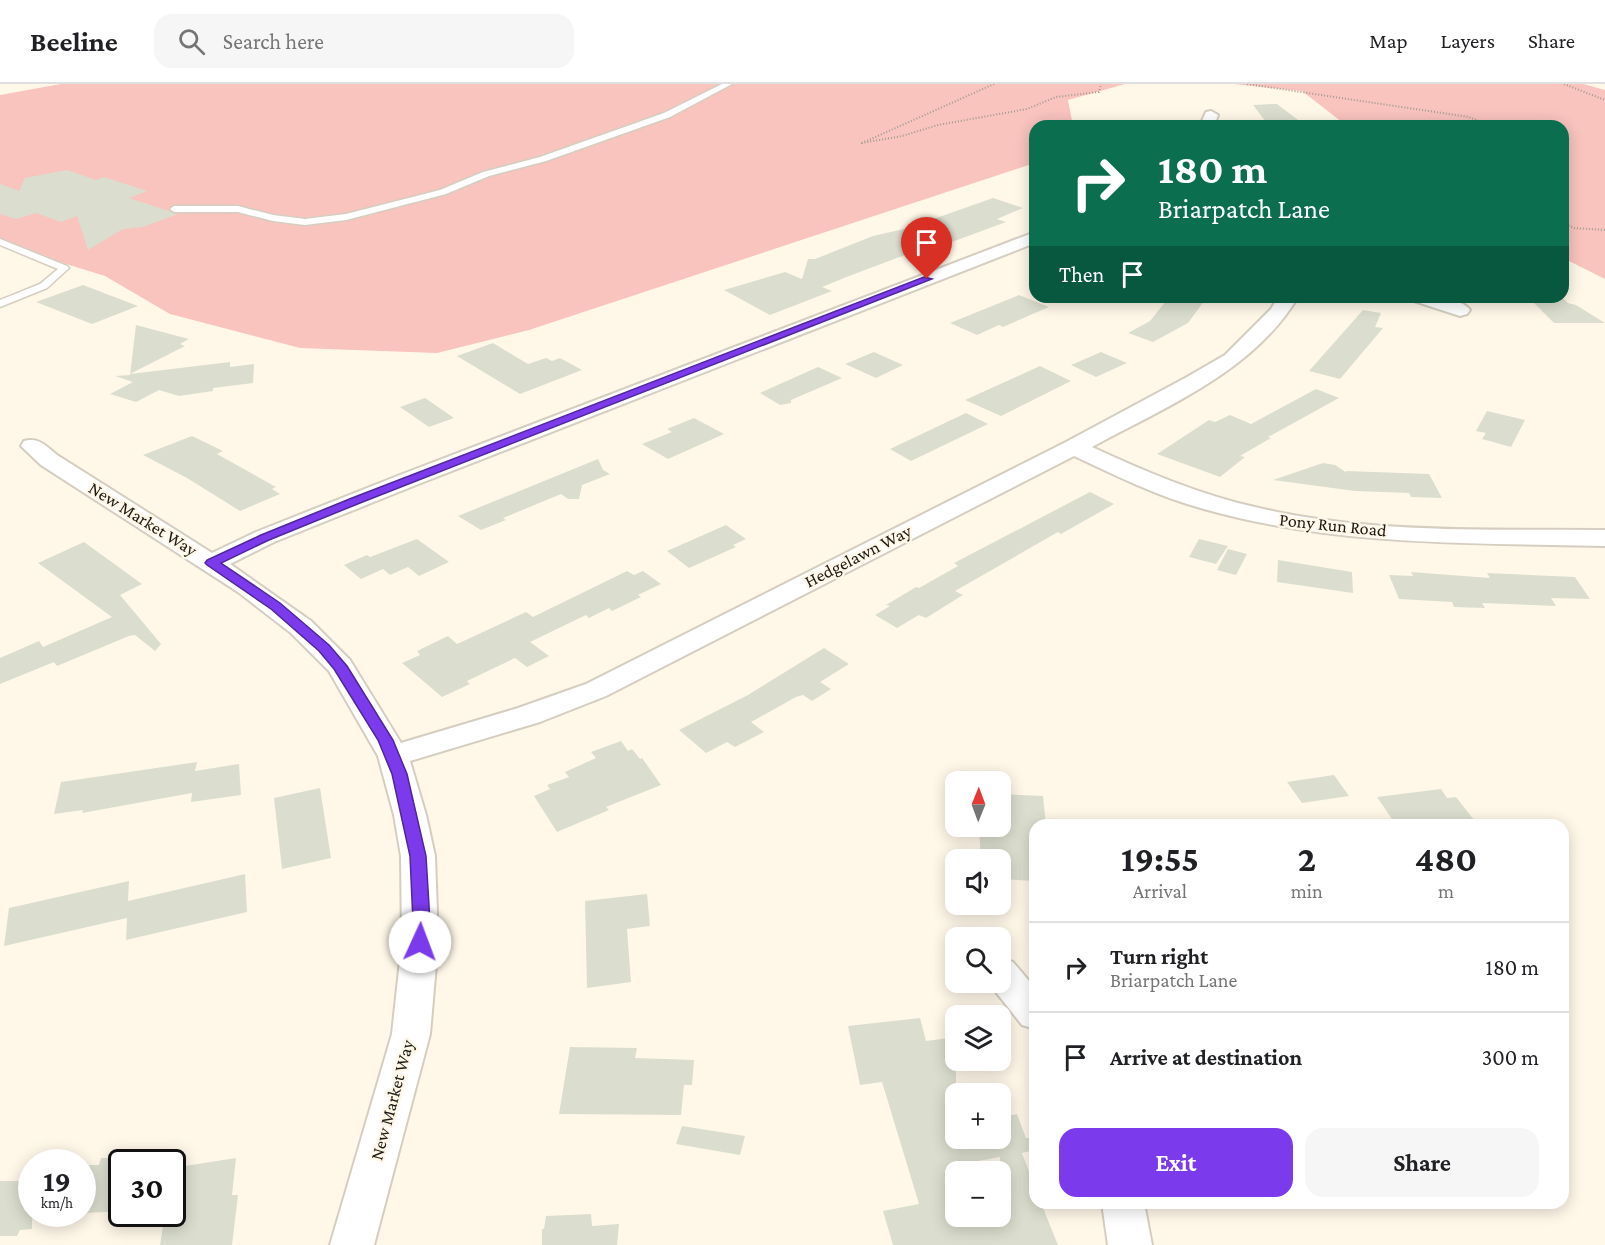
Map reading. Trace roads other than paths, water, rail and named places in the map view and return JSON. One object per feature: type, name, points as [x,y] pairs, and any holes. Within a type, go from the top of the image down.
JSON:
[{"type":"street","points":[[212,563],[339,507],[1029,239]]},
{"type":"street","name":"Hedgelawn Way","points":[[393,756],[529,715],[596,690],[1074,447],[1232,359],[1279,312],[1284,303]]},
{"type":"street","points":[[1439,303],[1460,310]]},
{"type":"street","name":"New Market Way","points":[[32,447],[276,606],[324,648],[340,666],[393,756],[410,815],[418,856],[420,942],[411,1034],[352,1245]]},
{"type":"street","name":"Pony Run Road","points":[[1074,447],[1186,496],[1281,520],[1366,531],[1605,538]]},
{"type":"street","points":[[1011,985],[1029,1007]]},
{"type":"street","points":[[1124,1209],[1130,1245]]},
{"type":"lane","points":[[174,209],[238,209],[273,218],[305,222],[346,217],[443,192],[486,174],[543,159],[667,115],[728,84]]},
{"type":"lane","points":[[0,242],[64,268],[56,279],[39,289],[0,304]]}]
